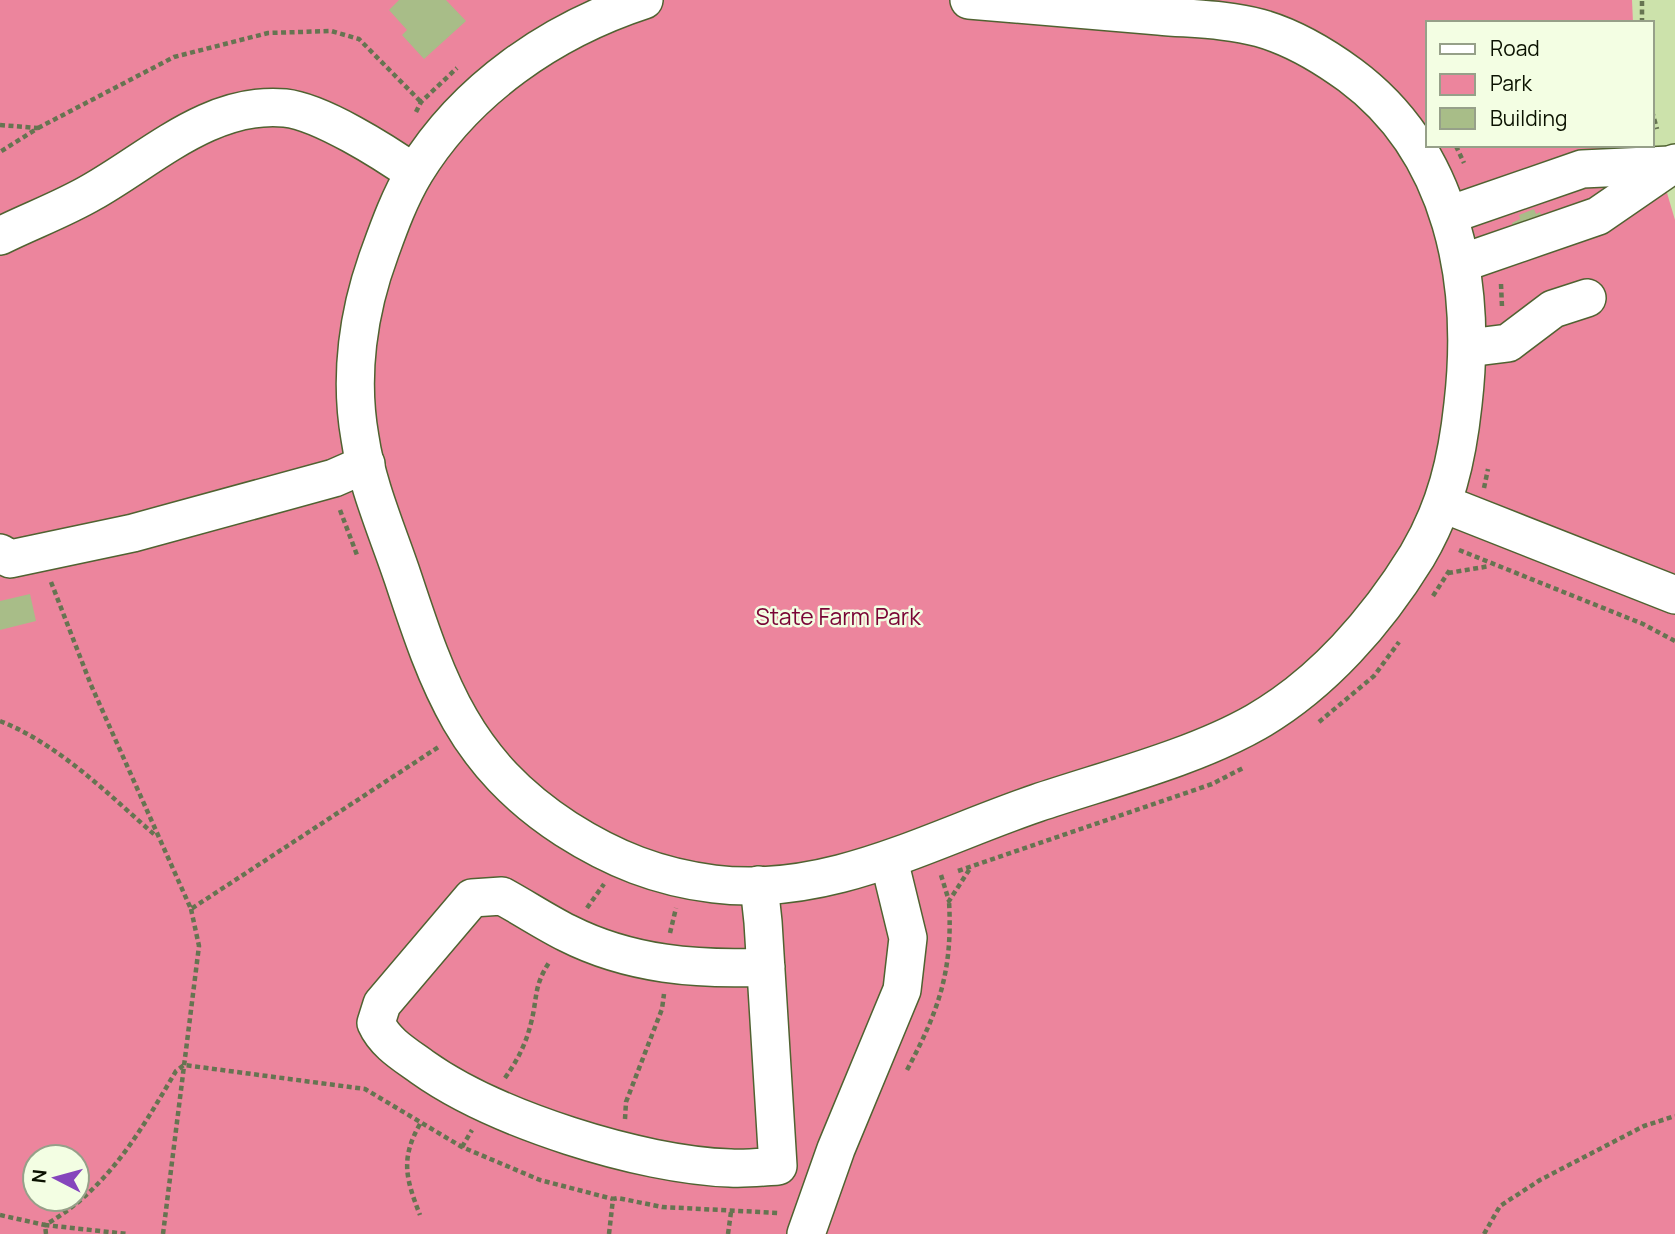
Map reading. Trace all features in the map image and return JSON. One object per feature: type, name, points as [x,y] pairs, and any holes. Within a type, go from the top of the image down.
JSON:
[{"type":"lane","points":[[644,0],[600,14],[536,50],[444,129],[414,173],[397,205],[367,288],[359,326],[356,400],[360,442],[438,678],[475,745],[497,774],[542,813],[624,863],[651,872],[714,884],[759,886],[850,873],[981,822],[1182,754],[1252,725],[1302,691],[1384,605],[1425,541],[1444,504],[1457,455],[1468,348],[1462,263],[1449,215],[1433,173],[1419,149],[1388,108],[1332,62],[1301,45],[1262,29],[1218,21],[969,0]]},
{"type":"lane","points":[[0,236],[91,193],[177,138],[212,121],[255,108],[288,108],[331,124],[414,173]]},
{"type":"lane","points":[[1449,215],[1582,169],[1672,164]]},
{"type":"lane","points":[[1462,263],[1598,216],[1672,164]]},
{"type":"lane","points":[[1468,348],[1508,343],[1553,309],[1587,298]]},
{"type":"lane","points":[[0,553],[10,559],[133,533],[334,478],[366,464]]},
{"type":"lane","points":[[1444,504],[1675,595]]},
{"type":"lane","points":[[806,1234],[836,1149],[902,990],[908,938],[889,860]]},
{"type":"lane","points":[[759,886],[766,967],[778,1166],[705,1166],[622,1149],[552,1129],[446,1084],[382,1037],[376,1023],[382,1004],[472,898],[502,896],[569,934],[667,966],[716,969],[766,967]]},
{"type":"path","points":[[1642,0],[1642,21]]},
{"type":"path","points":[[0,152],[38,128],[174,57],[268,33],[331,30],[359,39],[421,102]]},
{"type":"path","points":[[1654,118],[1657,129]]},
{"type":"path","points":[[0,125],[38,128]]},
{"type":"path","points":[[1459,551],[1632,620],[1675,641]]},
{"type":"path","points":[[1448,573],[1491,565]]},
{"type":"path","points":[[47,572],[91,685],[191,909],[199,946],[163,1234]]},
{"type":"path","points":[[0,721],[38,739],[98,785],[159,839]]},
{"type":"path","points":[[191,909],[441,746]]},
{"type":"path","points":[[941,875],[949,901],[971,867]]},
{"type":"path","points":[[462,1147],[487,1103],[518,1060],[531,1023],[537,980],[608,879]]},
{"type":"path","points":[[45,1225],[75,1208],[111,1172],[176,1071],[184,1065],[365,1089],[462,1147],[540,1180],[615,1199],[626,1102],[662,1009],[672,920],[678,904]]},
{"type":"path","points":[[1484,1234],[1500,1206],[1540,1180],[1644,1126],[1675,1116]]},
{"type":"path","points":[[420,1124],[409,1143],[406,1167],[410,1189],[421,1215]]},
{"type":"path","points":[[728,1234],[731,1212]]},
{"type":"path","points":[[0,1215],[45,1225],[127,1234]]},
{"type":"path","points":[[45,1225],[46,1234]]},
{"type":"green space","name":"State Farm Park","points":[[0,0],[1632,0],[1633,21],[1426,21],[1426,147],[1653,147],[1675,220],[1675,1234],[0,1234]]},
{"type":"building","points":[[399,0],[446,0],[466,21],[424,59],[402,35],[407,30],[389,10]]},
{"type":"building","points":[[1534,209],[1536,214],[1540,212],[1545,226],[1517,237],[1512,223],[1520,219],[1519,215]]},
{"type":"building","points":[[30,594],[36,621],[0,630],[0,601]]}]
